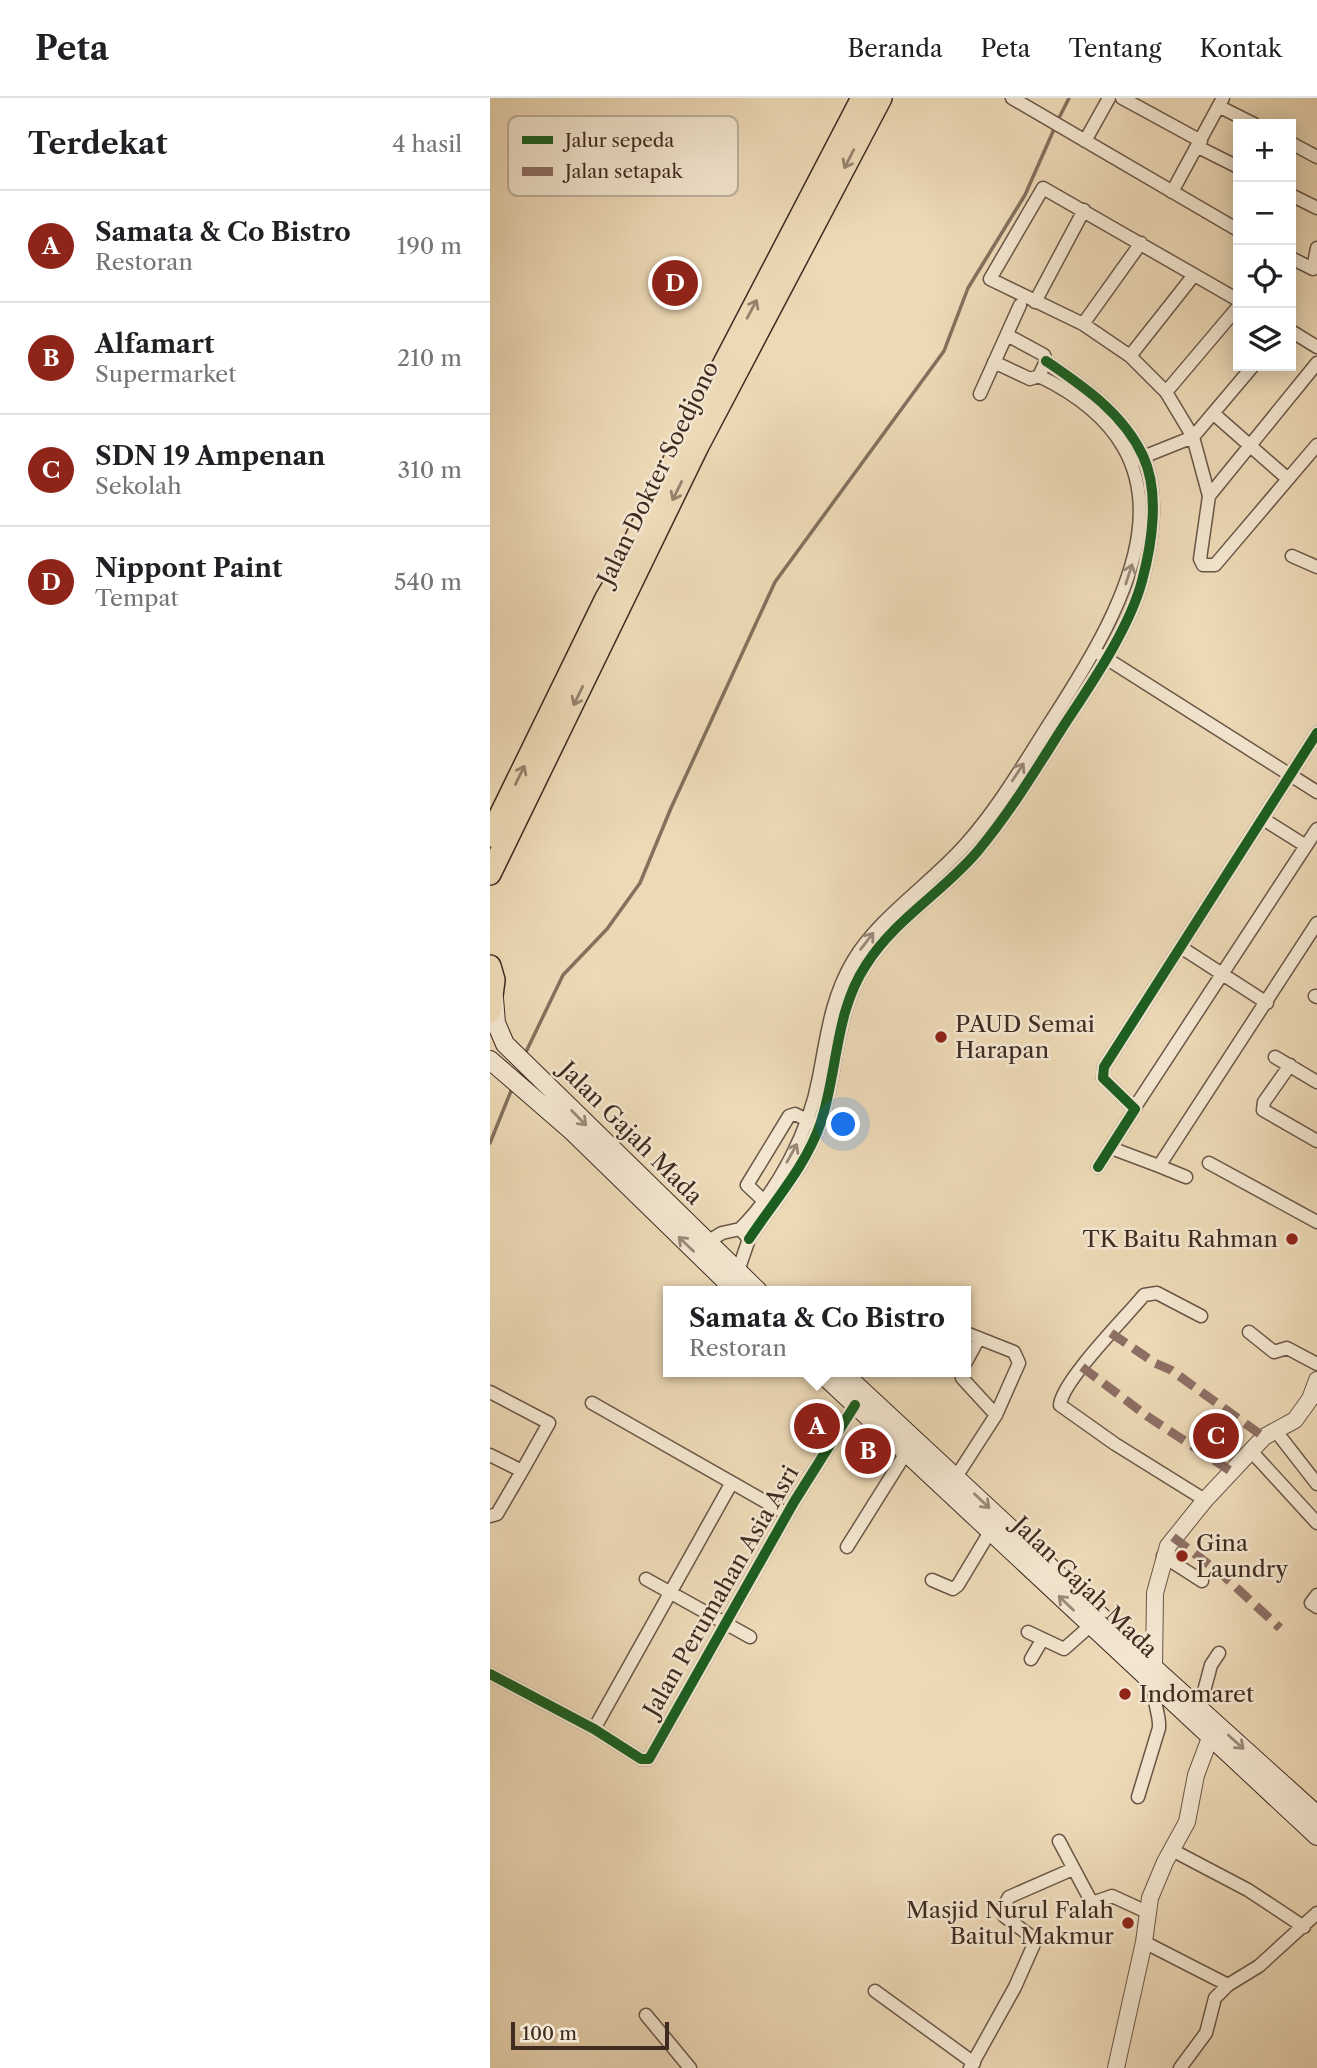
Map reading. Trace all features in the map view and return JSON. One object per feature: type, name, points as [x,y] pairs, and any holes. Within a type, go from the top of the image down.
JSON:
[{"type":"highway","name":"Jalan Dokter Soedjono","points":[[829,181],[862,98]]},
{"type":"highway","name":"Jalan Dokter Soedjono","points":[[490,836],[606,598],[632,554],[632,546],[702,423],[829,181],[881,98]]},
{"type":"highway","name":"Jalan Dokter Soedjono","points":[[490,874],[690,444]]},
{"type":"highway","points":[[490,966],[492,1005]]},
{"type":"main road","name":"Jalan Gajah Mada","points":[[492,1005],[500,1034],[517,1054],[707,1242],[725,1267],[734,1286]]},
{"type":"main road","name":"Jalan Gajah Mada","points":[[490,1060],[725,1267],[751,1286]]},
{"type":"main road","name":"Jalan Gajah Mada","points":[[825,1377],[905,1454],[1101,1630],[1154,1668],[1199,1710],[1317,1836]]},
{"type":"main road","name":"Jalan Gajah Mada","points":[[847,1377],[956,1477],[1155,1687],[1210,1738],[1265,1781],[1317,1815]]},
{"type":"street","points":[[1013,98],[1233,227]]},
{"type":"street","points":[[1085,141],[1109,98]]},
{"type":"street","points":[[1122,98],[1233,164]]},
{"type":"street","points":[[1172,192],[1222,102],[1247,119]]},
{"type":"street","points":[[1296,146],[1317,157]]},
{"type":"street","points":[[1233,297],[1043,188],[991,276],[992,282],[1083,324],[1130,356],[1166,393],[1193,437],[1209,496],[1200,559],[1209,567],[1214,565],[1317,445]]},
{"type":"street","points":[[1296,198],[1317,208]]},
{"type":"street","points":[[1035,302],[1084,210]]},
{"type":"street","points":[[1083,324],[1141,243]]},
{"type":"street","points":[[1296,260],[1313,269],[1317,248]]},
{"type":"street","points":[[1130,356],[1194,275]]},
{"type":"street","points":[[980,394],[1020,305]]},
{"type":"street","points":[[1166,393],[1237,308]]},
{"type":"street","points":[[1296,334],[1317,347]]},
{"type":"street","points":[[745,1234],[789,1184],[832,1081],[834,1026],[873,954],[888,935],[957,873],[1106,658],[1142,583],[1152,516],[1151,483],[1137,459],[1120,419],[1046,361],[1041,351],[1007,335]]},
{"type":"street","points":[[1040,376],[1046,361]]},
{"type":"street","points":[[994,362],[1030,379],[1040,376],[1090,407],[1112,428],[1137,459],[1140,515],[1135,556],[1127,583],[1094,651],[994,819]]},
{"type":"street","points":[[1209,496],[1317,363]]},
{"type":"street","points":[[1137,459],[1193,437],[1249,371]]},
{"type":"street","points":[[1214,414],[1288,479]]},
{"type":"street","points":[[1292,556],[1316,562]]},
{"type":"street","points":[[1094,651],[1317,792]]},
{"type":"street","points":[[1135,1107],[1101,1074],[1317,733]]},
{"type":"street","points":[[1263,819],[1306,846]]},
{"type":"street","points":[[1098,1167],[1317,830]]},
{"type":"street","points":[[1159,1166],[1317,923]]},
{"type":"street","points":[[1182,947],[1266,1003]]},
{"type":"street","points":[[1275,1057],[1317,1082]]},
{"type":"street","points":[[1290,1065],[1265,1102],[1266,1113],[1317,1141]]},
{"type":"street","points":[[763,1200],[747,1185],[789,1116],[795,1114],[813,1123]]},
{"type":"street","points":[[725,1267],[778,1175],[813,1123]]},
{"type":"street","points":[[1111,1148],[1186,1177]]},
{"type":"street","points":[[1209,1163],[1317,1222]]},
{"type":"street","points":[[760,1164],[778,1175]]},
{"type":"street","points":[[707,1242],[722,1233],[745,1234]]},
{"type":"street","points":[[1201,1316],[1157,1293],[1144,1295],[1062,1395],[1063,1409],[1205,1500]]},
{"type":"street","points":[[1249,1332],[1275,1352],[1287,1348],[1317,1364]]},
{"type":"street","points":[[956,1477],[996,1415],[1019,1361],[1012,1351],[971,1335]]},
{"type":"street","points":[[971,1353],[979,1338]]},
{"type":"street","points":[[962,1377],[996,1415]]},
{"type":"street","points":[[1154,1668],[1155,1593],[1163,1556],[1176,1532],[1251,1451],[1275,1430],[1301,1414],[1317,1380]]},
{"type":"street","points":[[490,1392],[549,1423],[497,1514],[490,1516]]},
{"type":"street","points":[[592,1403],[787,1514]]},
{"type":"street","name":"Jalan Perumahan Asia Asri","points":[[732,1484],[594,1729],[645,1760],[653,1754],[787,1514],[855,1405]]},
{"type":"street","points":[[1275,1430],[1317,1484]]},
{"type":"street","points":[[847,1547],[915,1439]]},
{"type":"street","points":[[1251,1451],[1317,1523]]},
{"type":"street","points":[[490,1455],[522,1471]]},
{"type":"street","points":[[932,1580],[953,1589],[958,1585],[991,1530]]},
{"type":"street","points":[[1163,1556],[1202,1581]]},
{"type":"street","points":[[646,1578],[750,1637]]},
{"type":"street","points":[[1317,1595],[1311,1602],[1317,1607]]},
{"type":"street","points":[[1028,1632],[1064,1649],[1101,1630]]},
{"type":"street","points":[[1031,1659],[1042,1640]]},
{"type":"street","points":[[1199,1710],[1211,1665],[1219,1653]]},
{"type":"street","points":[[490,1674],[594,1729]]},
{"type":"street","points":[[1138,1797],[1159,1727],[1159,1716],[1153,1702],[1155,1687]]},
{"type":"street","points":[[1117,2067],[1144,1941],[1147,1912],[1158,1877],[1187,1822],[1196,1774],[1210,1738]]},
{"type":"street","points":[[1059,1841],[1067,1871],[1093,1904],[1110,1895],[1147,1912]]},
{"type":"street","points":[[1172,1850],[1248,1890],[1304,1927]]},
{"type":"street","points":[[875,1991],[972,2065],[1034,1944],[1032,1937],[1004,1916],[1004,1904],[1009,1897],[1067,1871]]},
{"type":"street","points":[[1180,2068],[1206,2033],[1214,2000],[1228,1985],[1259,1966],[1317,1913]]},
{"type":"street","points":[[1144,1941],[1228,1985]]},
{"type":"street","points":[[646,2015],[690,2068]]},
{"type":"waterway","points":[[1058,120],[1069,98]]},
{"type":"waterway","points":[[524,1056],[563,975],[607,929],[640,883],[671,808],[775,582],[944,351],[968,288],[1025,195],[1055,127]]},
{"type":"waterway","points":[[490,1143],[513,1086]]},
{"type":"marked path","points":[[1111,1333],[1155,1363],[1171,1370],[1264,1437]]},
{"type":"marked path","points":[[1082,1367],[1147,1416],[1232,1472]]},
{"type":"marked path","points":[[1173,1537],[1225,1577],[1280,1628]]},
{"type":"cycle path","points":[[749,1239],[798,1168],[815,1138],[827,1102],[848,1002],[866,965],[890,934],[964,866],[1000,823],[1096,677],[1136,600],[1146,566],[1153,518],[1151,486],[1143,456],[1114,414],[1088,391],[1046,361]]},
{"type":"cycle path","points":[[1098,1167],[1135,1109],[1103,1078],[1104,1067],[1317,733]]},
{"type":"cycle path","points":[[490,1674],[594,1729],[641,1759],[649,1759],[794,1502],[855,1405]]},
{"type":"place","name":"Nippont Paint","points":[[675,283]]},
{"type":"place","name":"PAUD Semai Harapan","points":[[941,1037]]},
{"type":"place","name":"TK Baitu Rahman","points":[[1292,1239]]},
{"type":"place","name":"Samata & Co Bistro","points":[[817,1426]]},
{"type":"place","name":"SDN 19 Ampenan","points":[[1216,1436]]},
{"type":"place","name":"Alfamart","points":[[868,1451]]},
{"type":"place","name":"Gina Laundry","points":[[1182,1556]]},
{"type":"place","name":"Indomaret","points":[[1125,1694]]},
{"type":"place","name":"Masjid Nurul Falah Baitul Makmur","points":[[1128,1923]]}]
